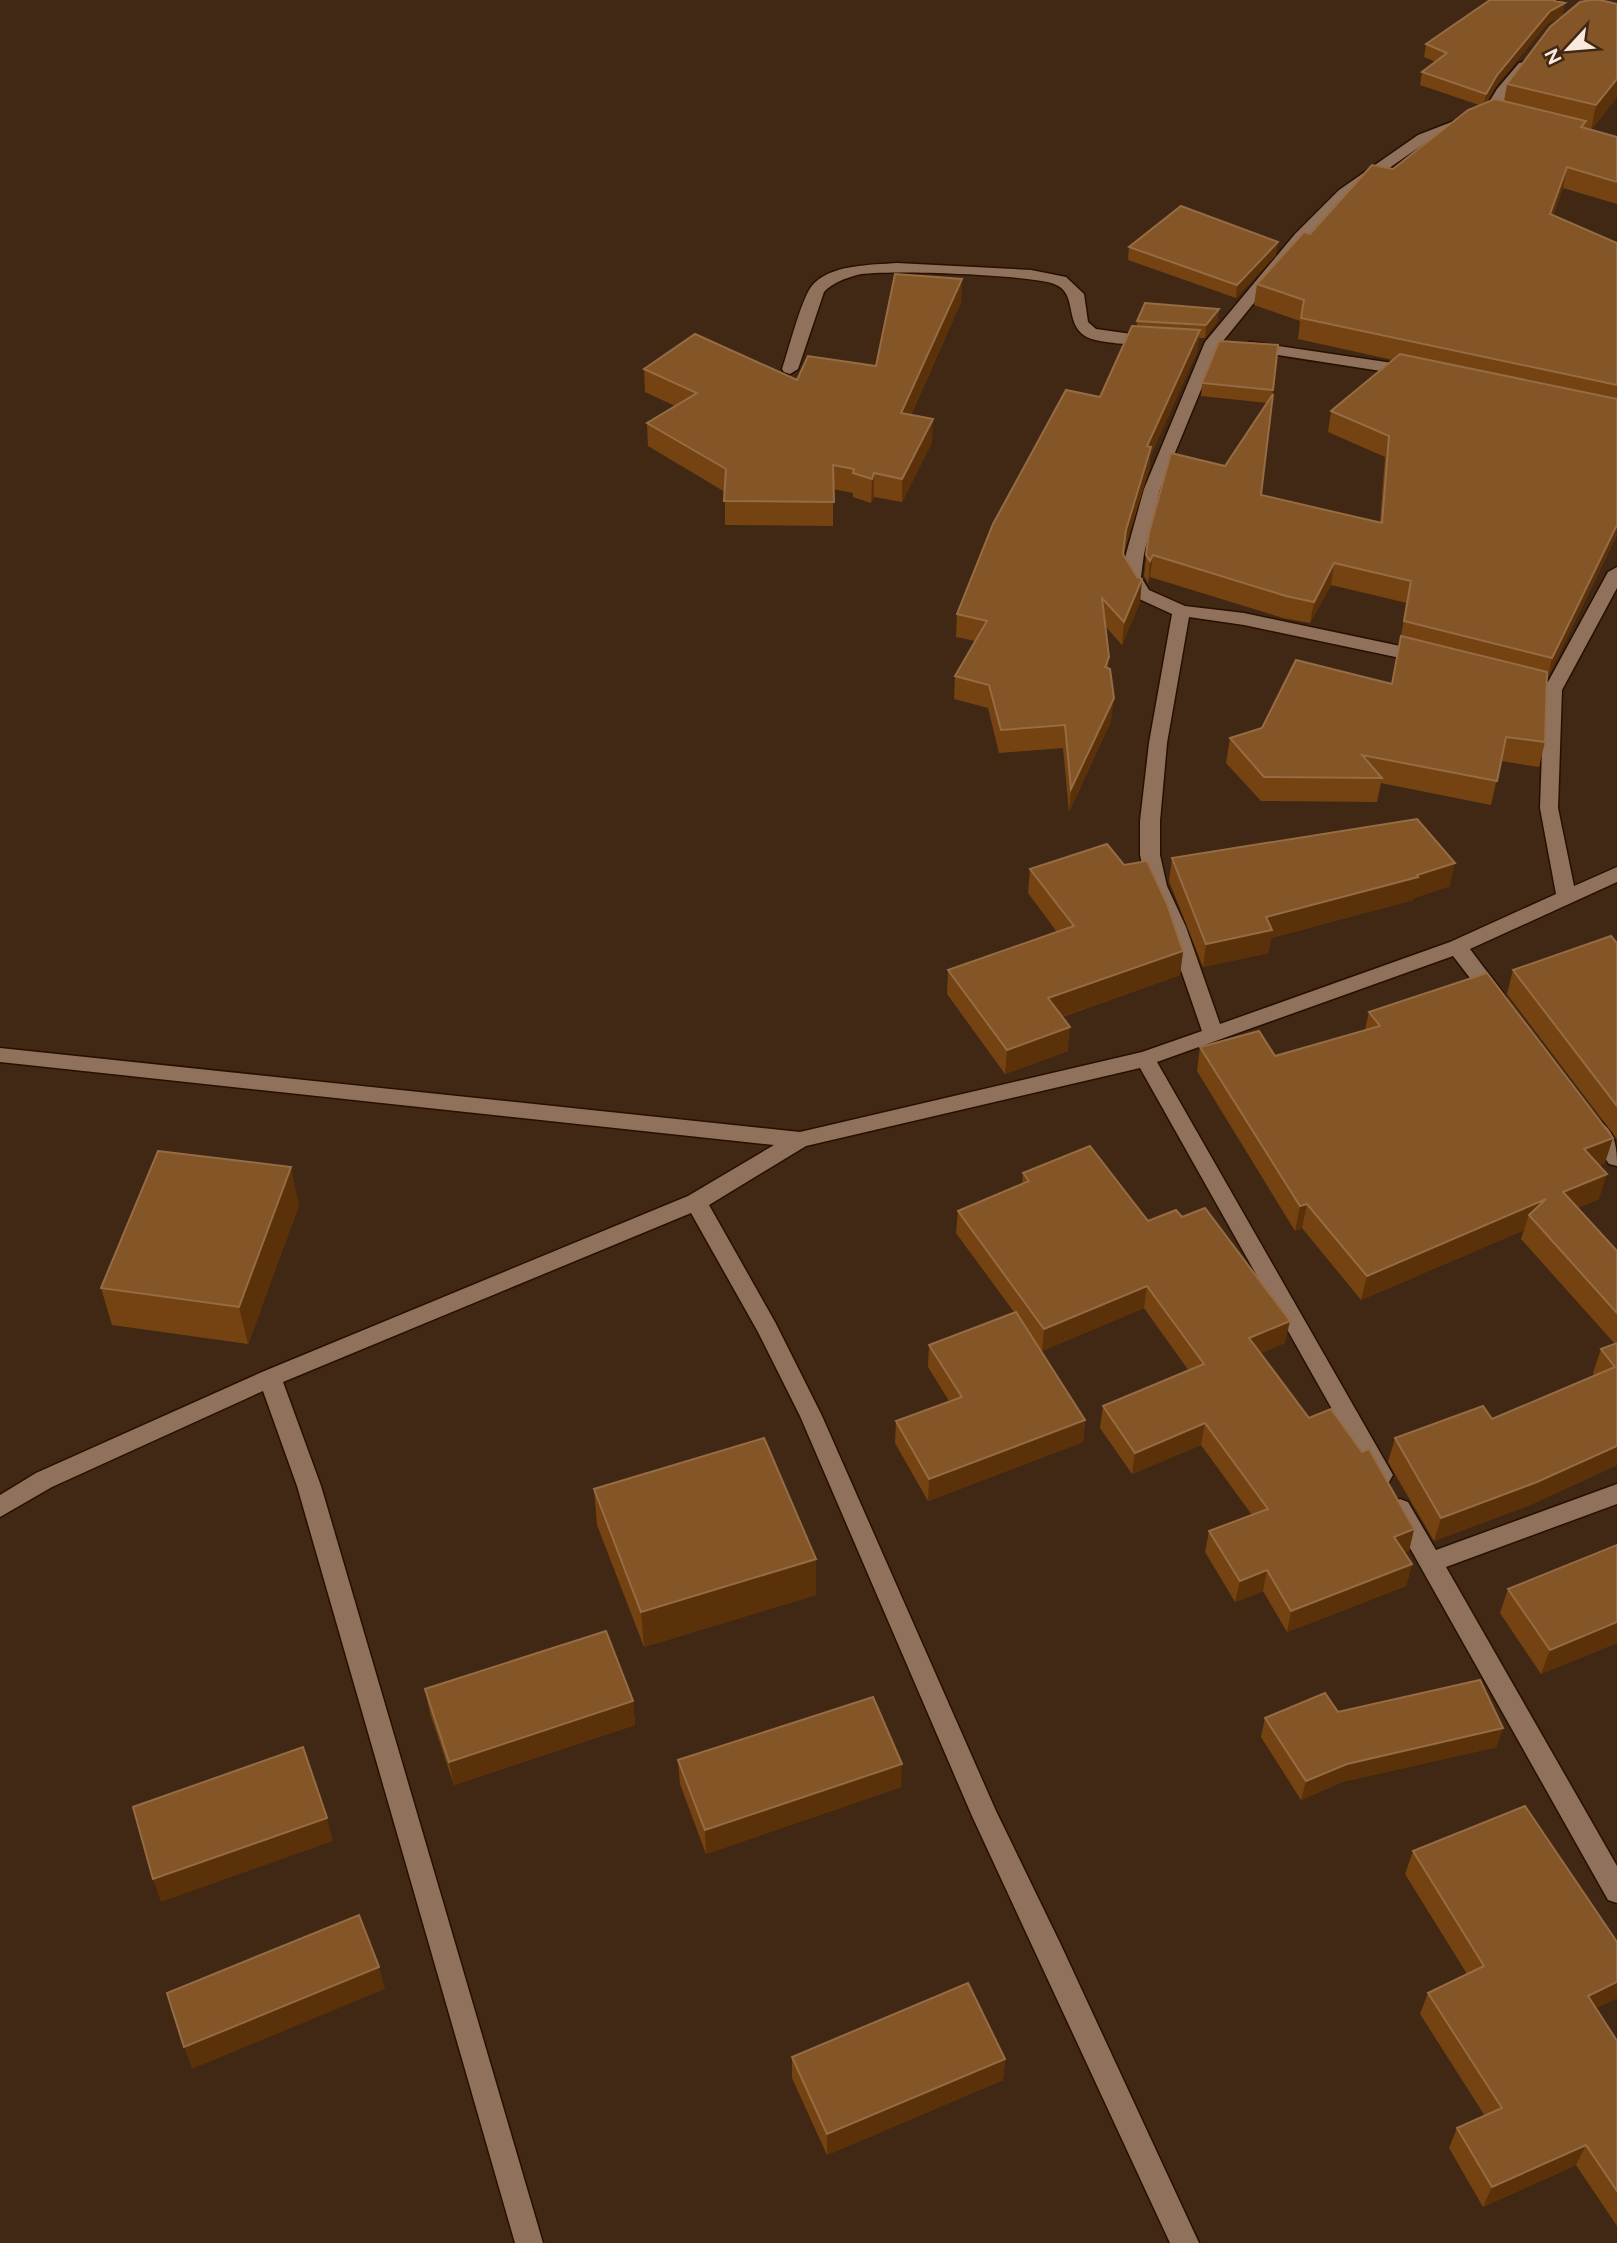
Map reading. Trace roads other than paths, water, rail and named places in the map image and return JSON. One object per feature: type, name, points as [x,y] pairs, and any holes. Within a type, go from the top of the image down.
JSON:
[{"type":"street","points":[[1438,661],[1244,619],[1181,611],[1143,594],[1132,577],[1135,554],[1152,489],[1205,344],[1344,193],[1423,138],[1496,113],[1502,92],[1532,55]]},
{"type":"street","points":[[790,369],[817,290],[837,276],[872,268],[1007,273],[1061,281],[1076,294],[1080,323],[1091,333],[1137,342],[1174,343]]},
{"type":"street","points":[[1205,344],[1263,348],[1424,372]]},
{"type":"street","points":[[1566,897],[1549,807],[1553,690],[1617,572]]},
{"type":"street","points":[[1181,611],[1158,743],[1150,821],[1150,855],[1157,886],[1175,927],[1213,1034]]},
{"type":"street","points":[[1503,676],[1553,690]]},
{"type":"street","points":[[0,1507],[44,1480],[270,1378],[696,1202],[800,1140],[1145,1059],[1457,947],[1617,874]]},
{"type":"street","points":[[1457,947],[1507,1014]]},
{"type":"street","points":[[0,1055],[800,1140]]},
{"type":"street","points":[[1145,1059],[1617,1891]]},
{"type":"street","points":[[1583,1114],[1617,1158]]},
{"type":"street","points":[[696,1202],[768,1328],[811,1416],[985,1816],[1052,1954],[1185,2243]]},
{"type":"street","points":[[270,1378],[309,1486],[529,2243]]},
{"type":"street","points":[[1431,1563],[1460,1549],[1617,1494]]}]
